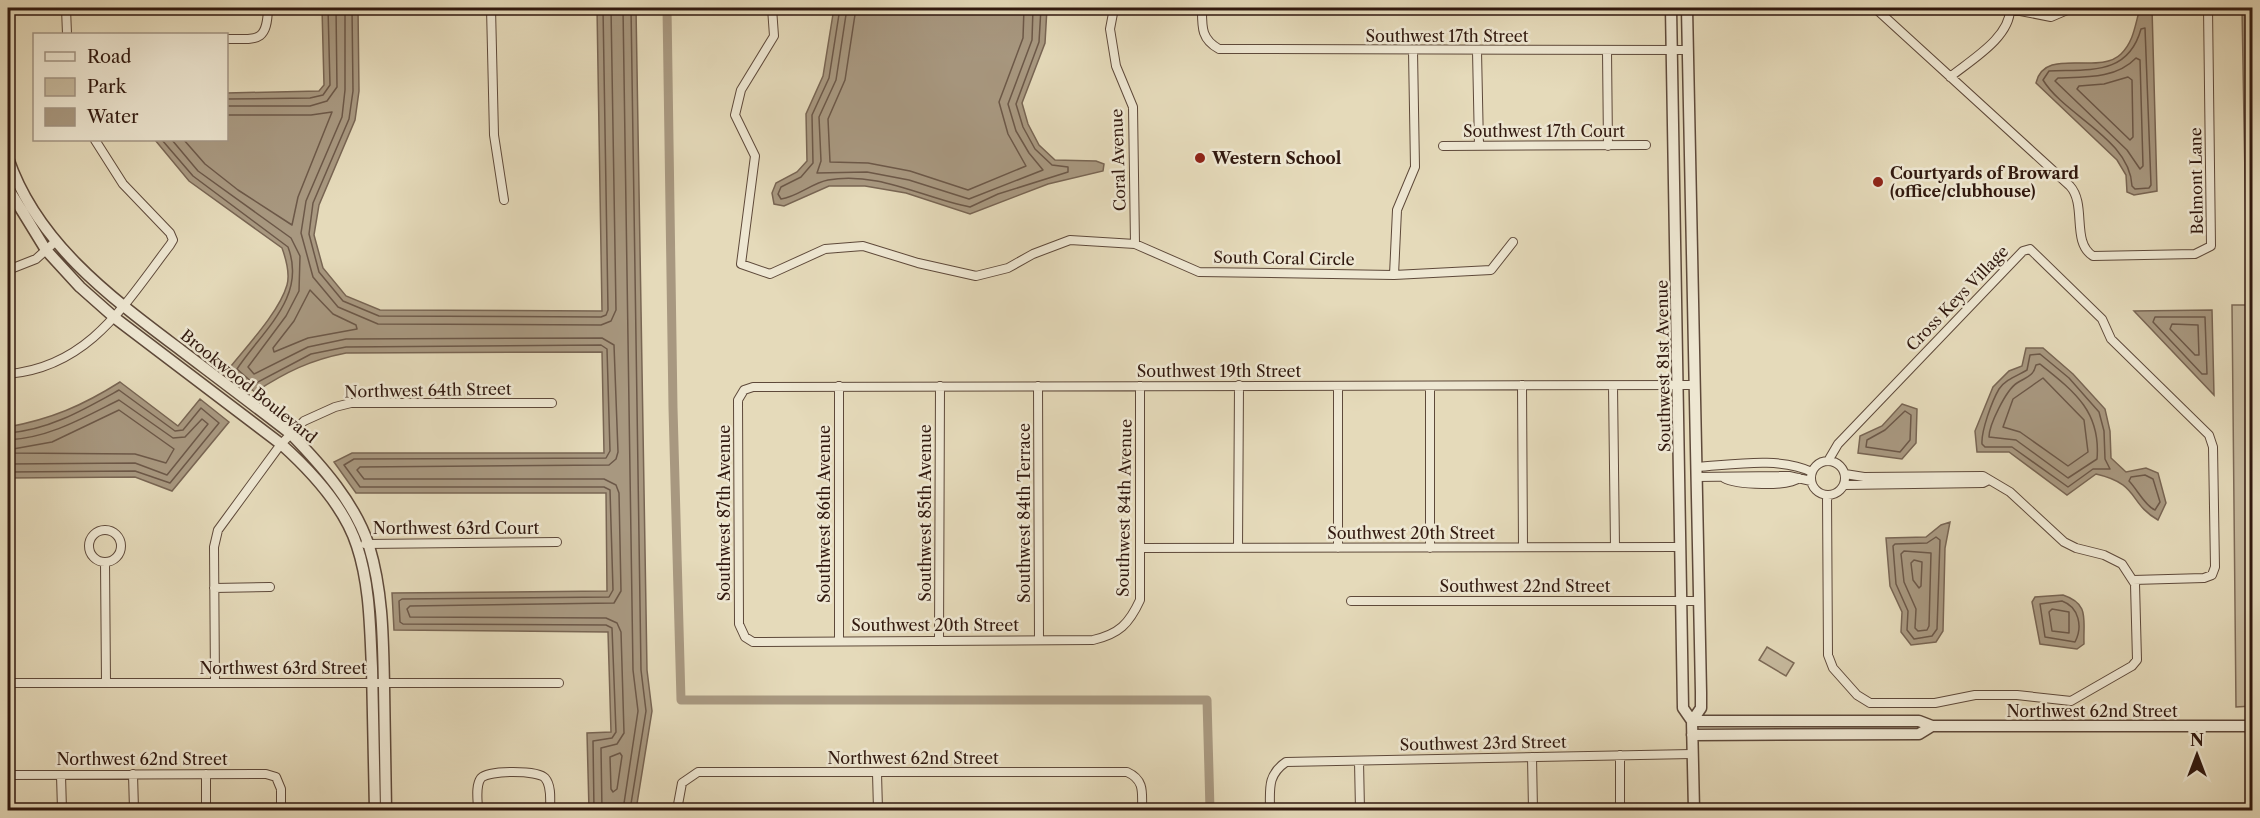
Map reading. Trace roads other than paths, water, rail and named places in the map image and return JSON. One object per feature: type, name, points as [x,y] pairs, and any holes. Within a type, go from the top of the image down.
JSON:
[{"type":"street","points":[[66,8],[67,33]]},
{"type":"street","points":[[228,39],[256,39],[264,34],[268,27],[268,8]]},
{"type":"street","points":[[491,8],[494,135],[504,200]]},
{"type":"street","name":"South Coral Circle","points":[[772,8],[774,36],[741,90],[735,115],[755,156],[741,264],[770,274],[825,249],[863,246],[976,276],[1008,268],[1033,254],[1070,240],[1135,244],[1199,272],[1394,275],[1491,270],[1513,242]]},
{"type":"street","name":"Coral Avenue","points":[[1114,8],[1110,29],[1116,66],[1133,107],[1135,244]]},
{"type":"street","name":"Southwest 17th Street","points":[[1202,8],[1202,33],[1208,43],[1218,49],[1688,50]]},
{"type":"street","name":"Southwest 81st Avenue","points":[[1671,8],[1683,708],[1692,722]]},
{"type":"street","name":"Southwest 81st Avenue","points":[[1687,8],[1701,708],[1692,722],[1694,810]]},
{"type":"street","name":"Belmont Lane","points":[[1875,8],[2077,194],[2082,243],[2092,256],[2203,252],[2211,246],[2213,241],[2208,8]]},
{"type":"street","points":[[1950,77],[1981,52],[2006,27],[2010,8],[2051,17],[2072,8]]},
{"type":"street","points":[[1394,275],[1397,210],[1415,167],[1413,51]]},
{"type":"street","points":[[1477,51],[1479,146]]},
{"type":"street","points":[[1607,51],[1608,146]]},
{"type":"street","points":[[8,374],[40,367],[74,353],[100,334],[115,318],[172,240],[170,233],[123,184],[96,141]]},
{"type":"street","name":"Southwest 17th Court","points":[[1443,146],[1646,145]]},
{"type":"street","name":"Brookwood Boulevard","points":[[8,165],[56,241],[90,280],[291,434],[315,458],[343,496],[378,580],[383,623],[386,810]]},
{"type":"street","name":"Brookwood Boulevard","points":[[8,188],[46,250],[80,287],[115,318],[281,444],[306,467],[362,544],[370,623],[375,810]]},
{"type":"street","points":[[8,270],[36,259],[56,241]]},
{"type":"street","name":"Cross Keys Village","points":[[1828,461],[1838,444],[2023,251],[2030,249],[2102,319],[2111,339],[2209,435],[2213,447],[2215,567],[2212,575],[2204,578],[2133,580]]},
{"type":"street","points":[[1239,385],[1239,548]]},
{"type":"street","points":[[1522,385],[1522,548]]},
{"type":"street","name":"Southwest 19th Street","points":[[744,390],[753,387],[940,386],[1695,385]]},
{"type":"street","name":"Southwest 85th Avenue","points":[[939,640],[940,386]]},
{"type":"street","name":"Southwest 84th Terrace","points":[[1038,386],[1039,640]]},
{"type":"street","name":"Southwest 84th Avenue","points":[[1124,628],[1140,600],[1140,386]]},
{"type":"street","points":[[1338,386],[1338,548]]},
{"type":"street","points":[[1430,386],[1430,548]]},
{"type":"street","points":[[1612,386],[1615,547]]},
{"type":"street","name":"Southwest 86th Avenue","points":[[839,387],[839,641]]},
{"type":"street","name":"Southwest 87th Avenue","points":[[744,390],[738,400],[739,624],[745,637]]},
{"type":"street","name":"Northwest 64th Street","points":[[215,683],[214,547],[218,530],[281,444],[291,434],[318,413],[351,403],[552,403]]},
{"type":"street","points":[[1696,472],[1765,465],[1792,465],[1811,477],[1818,492],[1827,495],[1835,494],[1844,485],[1845,474],[1840,465],[1828,461],[1819,463],[1811,477]]},
{"type":"street","points":[[1765,465],[1766,476]]},
{"type":"street","points":[[1696,472],[1739,483],[1790,483],[1799,477]]},
{"type":"street","points":[[1827,495],[1828,655],[1833,668],[1857,695],[1870,703],[1935,703],[1975,695],[2017,695],[2071,701],[2132,666],[2137,660],[2133,580],[2122,564],[2104,555],[2076,548],[2064,542],[2010,492],[1983,476],[1864,477],[1845,474]]},
{"type":"street","points":[[1721,477],[1811,477]]},
{"type":"street","points":[[1844,485],[1983,483],[1989,480]]},
{"type":"street","name":"Northwest 63rd Court","points":[[362,544],[556,543]]},
{"type":"street","name":"Southwest 20th Street","points":[[1140,548],[1681,547]]},
{"type":"street","points":[[105,562],[106,683]]},
{"type":"street","points":[[214,588],[270,587]]},
{"type":"street","name":"Southwest 22nd Street","points":[[1352,601],[1699,601]]},
{"type":"street","name":"Southwest 20th Street","points":[[745,637],[753,642],[1093,640],[1111,636],[1124,628]]},
{"type":"street","name":"Northwest 63rd Street","points":[[8,683],[559,683]]},
{"type":"street","points":[[1797,735],[1801,726],[1809,721]]},
{"type":"street","name":"Northwest 62nd Street","points":[[1692,722],[1919,721],[1932,726],[2253,726]]},
{"type":"street","name":"Northwest 62nd Street","points":[[1692,735],[1919,734],[1932,726]]},
{"type":"street","name":"Southwest 23rd Street","points":[[1270,810],[1270,780],[1276,769],[1286,762],[1692,754]]},
{"type":"street","points":[[1620,755],[1620,810]]},
{"type":"street","points":[[1532,757],[1533,810]]},
{"type":"street","points":[[1359,760],[1360,810]]},
{"type":"street","points":[[478,810],[478,786],[481,778],[490,772],[538,773],[546,779],[550,786],[550,810]]},
{"type":"street","name":"Northwest 62nd Street","points":[[677,810],[682,783],[698,772],[1127,772],[1137,776],[1142,783],[1142,810]]},
{"type":"street","points":[[877,773],[878,810]]},
{"type":"street","points":[[133,774],[134,810]]},
{"type":"street","points":[[206,774],[206,810]]},
{"type":"street","name":"Northwest 62nd Street","points":[[8,775],[266,774],[276,777],[281,789],[282,810]]},
{"type":"street","points":[[61,775],[62,810]]},
{"type":"water","points":[[322,8],[358,8],[359,91],[355,120],[319,205],[314,235],[323,268],[346,296],[380,310],[602,311],[597,8],[636,8],[647,670],[652,711],[636,810],[589,810],[587,733],[611,732],[608,632],[394,630],[392,593],[607,591],[606,493],[356,493],[334,462],[352,453],[604,453],[602,352],[346,353],[321,359],[299,368],[255,392],[227,371],[269,319],[283,296],[288,276],[282,248],[189,181],[156,141],[228,141],[228,93],[319,91],[324,85]]},
{"type":"water","points":[[834,8],[1047,8],[1045,43],[1022,103],[1028,124],[1039,145],[1055,160],[1096,161],[1104,164],[1103,171],[1048,184],[970,214],[906,193],[865,186],[829,186],[784,206],[774,204],[772,193],[776,183],[797,172],[807,161],[806,114],[823,76]]},
{"type":"water","points":[[2140,8],[2152,8],[2157,191],[2134,195],[2127,192],[2126,175],[2117,160],[2036,83],[2041,72],[2050,66],[2061,63],[2100,63],[2121,54],[2131,38]]},
{"type":"water","points":[[2242,8],[2252,8],[2252,289],[2247,289]]},
{"type":"water","points":[[2212,310],[2214,395],[2134,311]]},
{"type":"water","points":[[2026,348],[2043,348],[2073,374],[2105,409],[2110,431],[2111,458],[2126,472],[2146,468],[2158,473],[2166,503],[2158,520],[2142,507],[2127,488],[2110,478],[2096,474],[2067,495],[2009,452],[1977,452],[1975,431],[1993,387],[2009,371],[2022,366]]},
{"type":"water","points":[[120,382],[178,426],[200,399],[229,422],[172,491],[135,477],[8,478],[8,427],[66,410]]},
{"type":"water","points":[[1902,404],[1917,409],[1916,443],[1902,459],[1858,453],[1860,436],[1882,426]]},
{"type":"water","points":[[1950,522],[1945,548],[1943,631],[1936,642],[1911,645],[1901,632],[1902,612],[1890,586],[1886,538],[1926,537],[1941,525]]},
{"type":"water","points":[[2063,595],[2078,603],[2083,614],[2084,644],[2077,649],[2040,644],[2032,602],[2035,597]]},
{"type":"waterway","points":[[667,8],[673,408],[681,700],[1207,700],[1210,810]]},
{"type":"place","name":"Western School","points":[[1200,158]]},
{"type":"place","name":"Courtyards of Broward (office/clubhouse)","points":[[1878,182]]}]
